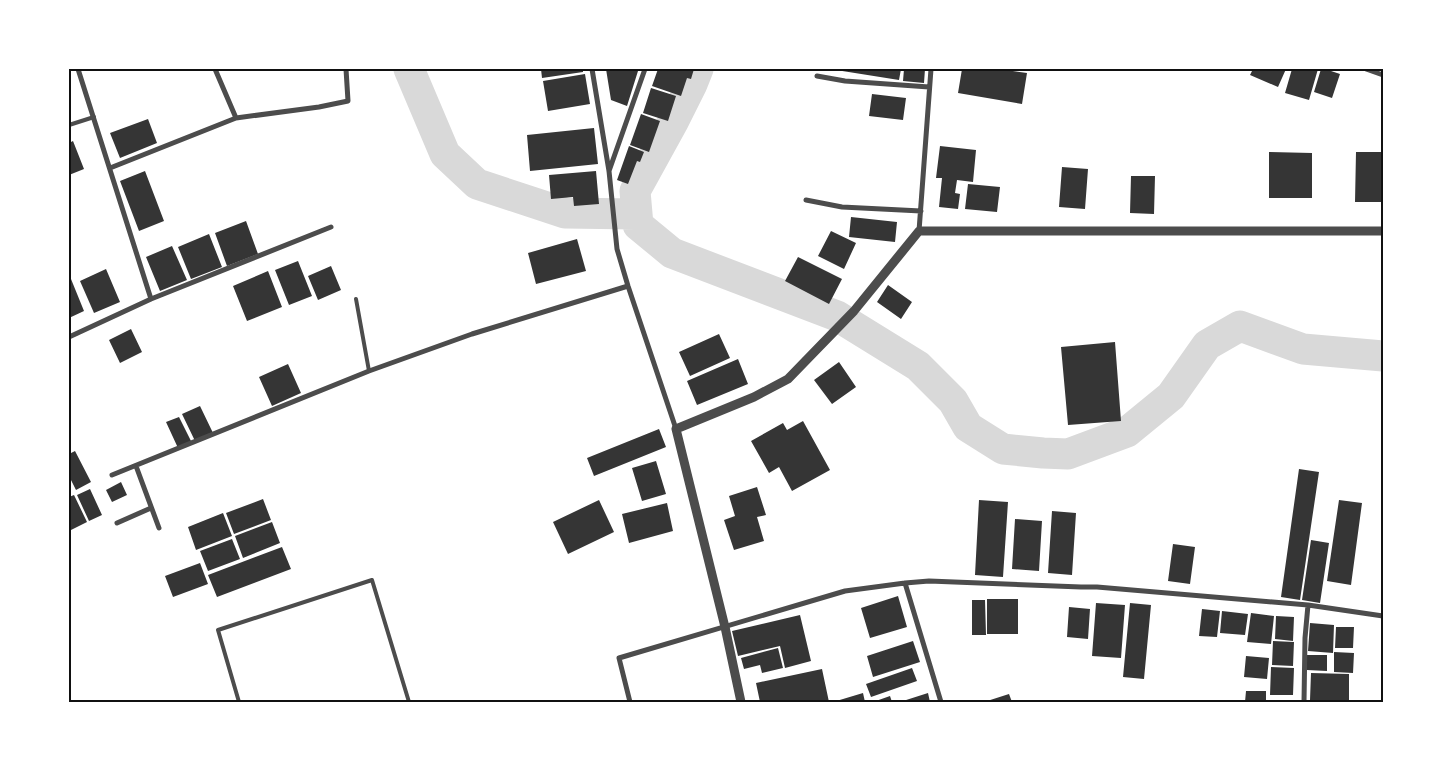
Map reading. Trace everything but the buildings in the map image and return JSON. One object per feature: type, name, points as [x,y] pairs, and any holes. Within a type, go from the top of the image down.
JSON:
[{"type":"street","points":[[78,69],[151,299]]},
{"type":"street","points":[[215,69],[236,118]]},
{"type":"street","points":[[110,168],[236,118],[319,108],[348,101],[346,69]]},
{"type":"street","points":[[592,69],[609,171],[617,249],[676,429],[725,627],[740,702]]},
{"type":"street","points":[[609,171],[645,69]]},
{"type":"street","points":[[676,429],[754,398],[788,379],[854,311],[919,230],[931,69]]},
{"type":"street","points":[[1366,69],[1383,75]]},
{"type":"street","points":[[817,76],[845,81],[929,87]]},
{"type":"street","points":[[806,200],[842,207],[921,211]]},
{"type":"street","points":[[69,336],[151,299],[331,227]]},
{"type":"street","points":[[919,230],[1383,231]]},
{"type":"street","points":[[112,475],[369,371],[472,334],[628,286]]},
{"type":"street","points":[[136,466],[159,528]]},
{"type":"street","points":[[117,524],[151,508]]},
{"type":"street","points":[[630,702],[619,658],[845,591],[905,583],[930,581],[1097,587],[1308,605],[1383,616]]},
{"type":"street","points":[[905,583],[941,702]]},
{"type":"street","points":[[1304,702],[1305,638],[1308,605]]},
{"type":"lane","points":[[69,125],[94,117]]},
{"type":"lane","points":[[356,299],[369,371]]},
{"type":"lane","points":[[238,702],[218,630],[372,580],[409,702]]},
{"type":"waterway","points":[[409,69],[445,154],[477,184],[565,213],[636,214]]},
{"type":"waterway","points":[[698,69],[673,122],[635,191],[638,225],[672,253],[837,316],[918,366],[953,401],[968,427],[1003,449],[1068,454],[1127,432],[1171,396],[1207,345],[1240,326],[1303,349],[1383,356]]}]
